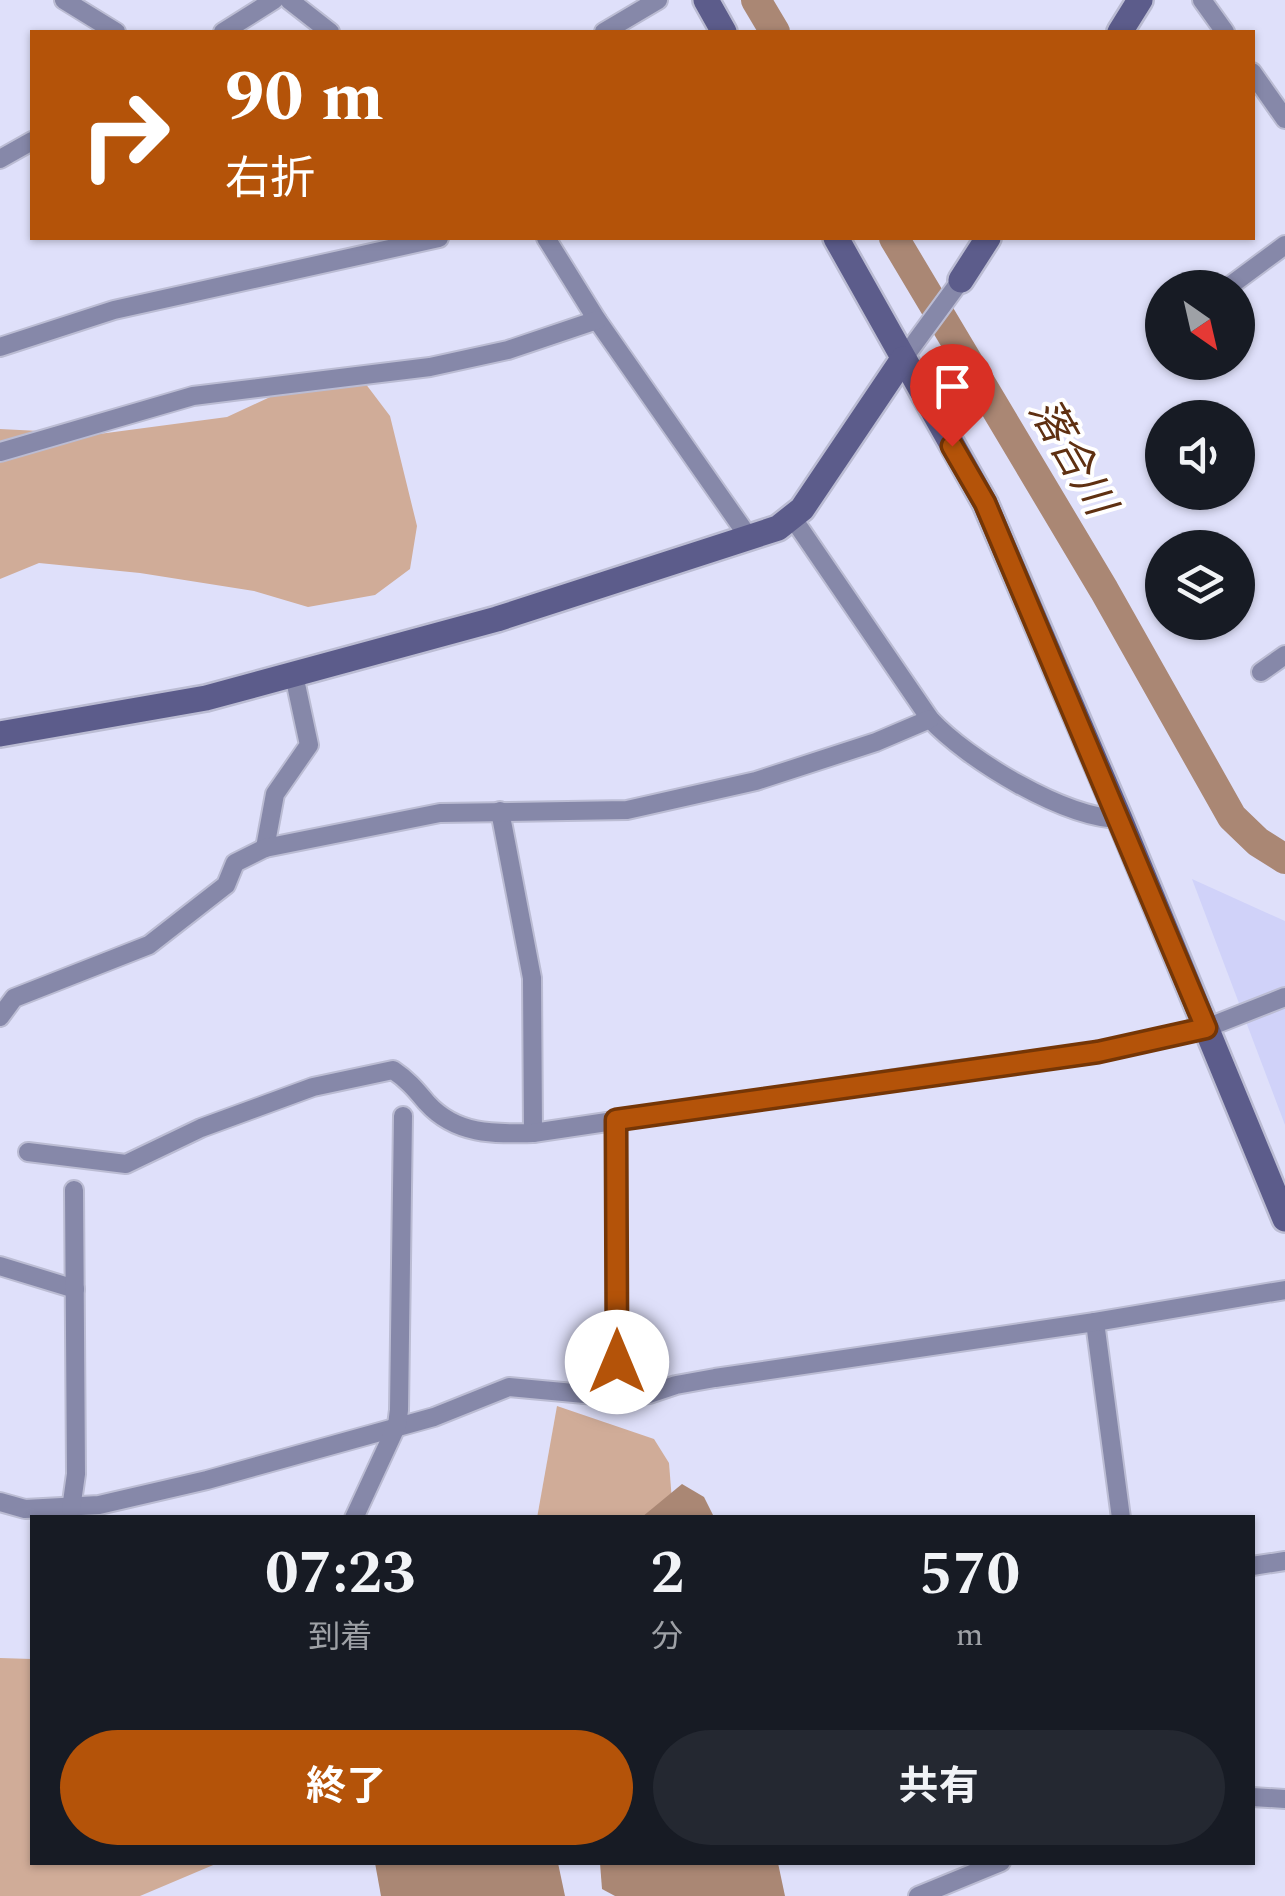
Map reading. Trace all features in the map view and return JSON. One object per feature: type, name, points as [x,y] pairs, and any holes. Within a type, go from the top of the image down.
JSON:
[{"type":"main road","points":[[706,0],[723,30]]},
{"type":"main road","points":[[1121,30],[1140,0]]},
{"type":"main road","points":[[837,240],[909,350],[985,503],[1285,1219]]},
{"type":"main road","points":[[961,280],[987,240]]},
{"type":"main road","points":[[0,734],[206,698],[498,619],[778,528],[802,509],[909,350]]},
{"type":"street","points":[[64,0],[113,30]]},
{"type":"street","points":[[226,30],[274,0]]},
{"type":"street","points":[[288,0],[327,30]]},
{"type":"street","points":[[607,30],[658,0]]},
{"type":"street","points":[[1202,0],[1224,30]]},
{"type":"street","points":[[1255,76],[1285,119]]},
{"type":"street","points":[[0,160],[30,142]]},
{"type":"street","points":[[0,347],[114,310],[430,240]]},
{"type":"street","points":[[547,240],[597,320],[750,539]]},
{"type":"street","points":[[1252,270],[1285,245]]},
{"type":"street","points":[[909,350],[961,280]]},
{"type":"street","points":[[0,452],[193,396],[430,367],[508,350],[597,320]]},
{"type":"street","points":[[792,517],[930,719],[952,743],[1012,780],[1100,819],[1120,819]]},
{"type":"street","points":[[1261,672],[1285,655]]},
{"type":"street","points":[[265,848],[276,794],[309,744],[294,674]]},
{"type":"street","points":[[0,1018],[14,998],[149,945],[226,885],[235,864],[265,848],[440,812],[627,810],[756,781],[876,742],[930,719]]},
{"type":"street","points":[[500,810],[532,978],[533,1133]]},
{"type":"street","points":[[28,1152],[126,1164],[201,1128],[313,1087],[393,1070],[410,1082],[430,1107],[481,1134],[533,1133],[1098,1052],[1206,1028],[1285,997]]},
{"type":"street","points":[[355,1515],[397,1425],[402,1116]]},
{"type":"street","points":[[616,1120],[617,1397]]},
{"type":"street","points":[[70,1509],[76,1474],[74,1190]]},
{"type":"street","points":[[0,1266],[75,1288]]},
{"type":"street","points":[[0,1502],[25,1509],[99,1506],[434,1417],[508,1387],[617,1397],[649,1394],[714,1378],[1285,1290]]},
{"type":"street","points":[[1095,1322],[1121,1515]]},
{"type":"street","points":[[1255,1566],[1285,1561]]},
{"type":"street","points":[[1255,1797],[1285,1799]]},
{"type":"street","points":[[918,1896],[994,1865]]},
{"type":"shaded area","points":[[362,379],[390,416],[417,526],[410,569],[375,595],[308,607],[254,591],[140,573],[39,563],[0,579],[0,429],[99,434],[227,417],[298,384]]},
{"type":"shaded area","points":[[1192,879],[1285,921],[1285,1125]]},
{"type":"shaded area","points":[[557,1406],[654,1439],[669,1463],[672,1501],[648,1515],[538,1515]]},
{"type":"shaded area","points":[[682,1484],[704,1497],[713,1515],[644,1515]]},
{"type":"shaded area","points":[[0,1658],[30,1659],[30,1865],[213,1865],[140,1896],[0,1896]]},
{"type":"shaded area","points":[[375,1865],[558,1865],[565,1896],[381,1896]]},
{"type":"shaded area","points":[[600,1865],[778,1865],[785,1896],[615,1896],[602,1889]]},
{"type":"waterway","name":"落合川","points":[[756,0],[774,30]]},
{"type":"waterway","name":"落合川","points":[[895,240],[1104,590],[1232,817],[1258,842],[1285,859]]},
{"type":"route","points":[[617,1362],[616,1120],[1098,1052],[1206,1028],[985,503],[952,446]]}]
